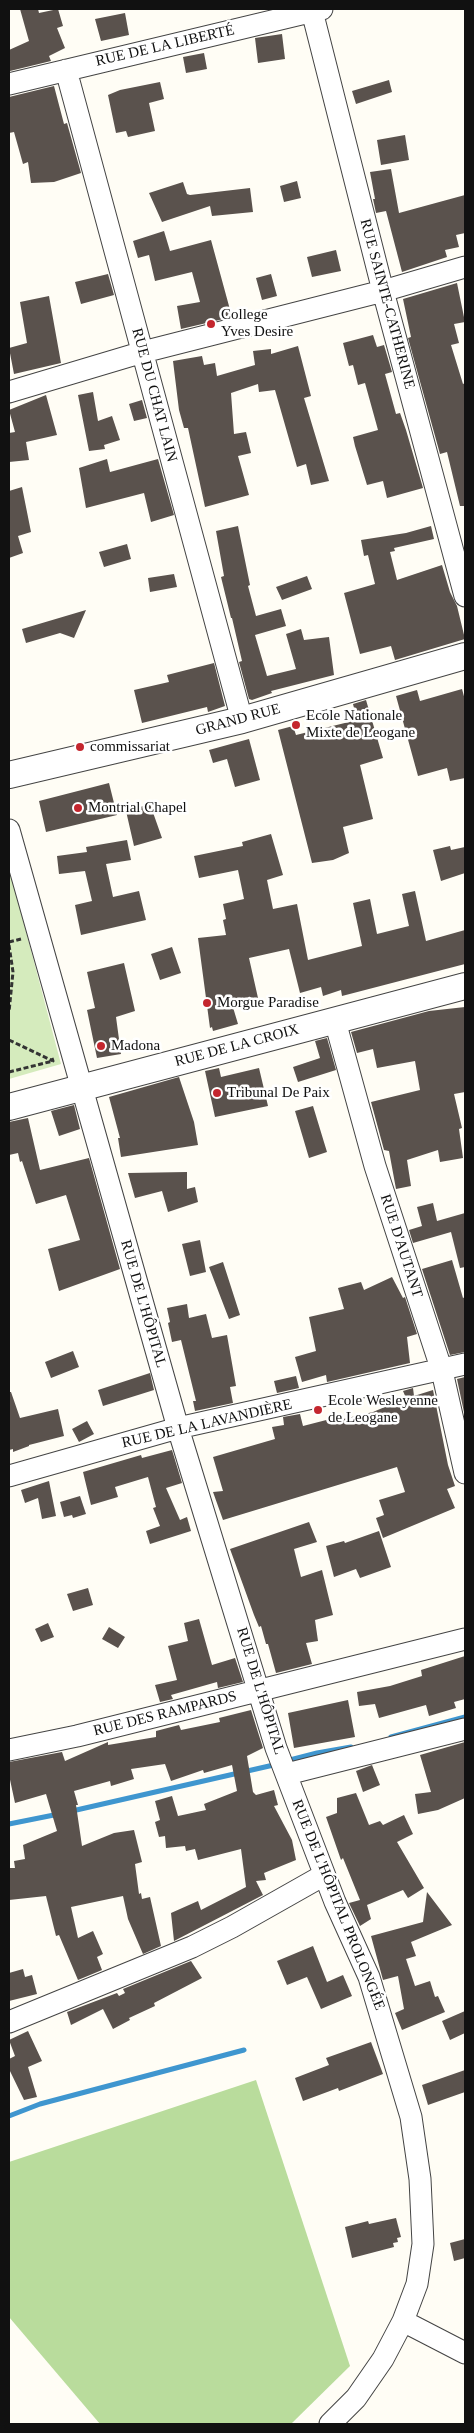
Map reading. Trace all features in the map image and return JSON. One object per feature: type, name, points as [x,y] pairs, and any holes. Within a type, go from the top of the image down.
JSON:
[{"type":"street","name":"RUE DE LA LIBERTÉ","points":[[9,84],[317,10]]},
{"type":"street","name":"RUE SAINTE-CATHERINE","points":[[317,10],[383,291],[465,596]]},
{"type":"street","name":"RUE DU CHAT LAIN","points":[[66,70],[242,720]]},
{"type":"street","points":[[9,392],[143,352],[383,291],[465,267]]},
{"type":"street","name":"GRAND RUE","points":[[9,776],[242,720],[465,656]]},
{"type":"street","name":"RUE DE L'HÔPITAL","points":[[9,830],[178,1428],[260,1690],[276,1748],[287,1774]]},
{"type":"street","name":"RUE DE LA CROIX","points":[[9,1107],[81,1082],[335,1021],[465,986]]},
{"type":"street","name":"RUE D'AUTANT","points":[[335,1021],[375,1166],[442,1371],[465,1473]]},
{"type":"street","name":"RUE DE LA LAVANDIÈRE","points":[[9,1476],[178,1428],[442,1371],[465,1364]]},
{"type":"street","name":"RUE DES RAMPARDS","points":[[9,1750],[77,1736],[465,1639]]},
{"type":"street","points":[[287,1774],[465,1729]]},
{"type":"street","name":"RUE DE L'HÔPITAL PROLONGÉE","points":[[287,1774],[324,1875],[369,1977],[410,2117],[420,2179],[423,2244],[417,2284],[403,2321],[384,2359],[356,2398],[330,2424]]},
{"type":"street","points":[[9,2022],[232,1928],[324,1875]]},
{"type":"street","points":[[403,2321],[465,2353]]},
{"type":"path","points":[[9,945],[14,972],[9,1012]]},
{"type":"path","points":[[9,1040],[53,1061],[81,1082]]},
{"type":"path","points":[[9,1072],[53,1061]]},
{"type":"green space","points":[[9,867],[61,1064],[9,1079]]},
{"type":"green space","points":[[256,2080],[350,2366],[291,2424],[100,2424],[9,2317],[9,2162]]},
{"type":"building","points":[[20,9],[38,9],[39,13],[58,9],[63,26],[57,28],[65,48],[49,56],[51,61],[10,71],[9,50],[29,41]]},
{"type":"building","points":[[125,13],[129,35],[101,41],[95,19]]},
{"type":"building","points":[[282,34],[285,59],[258,63],[255,38]]},
{"type":"building","points":[[204,53],[207,69],[186,73],[183,57]]},
{"type":"building","points":[[389,80],[392,92],[356,104],[352,91]]},
{"type":"building","points":[[160,82],[164,99],[149,103],[155,131],[128,137],[126,131],[116,133],[108,95],[120,90]]},
{"type":"building","points":[[54,86],[64,124],[67,123],[81,173],[54,182],[31,183],[28,162],[23,164],[14,132],[9,133],[9,97]]},
{"type":"building","points":[[405,135],[409,160],[381,165],[377,140]]},
{"type":"building","points":[[391,169],[399,213],[465,195],[465,233],[456,235],[459,247],[445,250],[447,257],[402,272],[386,211],[376,213],[370,172]]},
{"type":"building","points":[[297,181],[301,198],[284,202],[280,186]]},
{"type":"building","points":[[183,182],[187,194],[190,195],[250,188],[253,212],[212,216],[210,206],[162,222],[149,193]]},
{"type":"building","points":[[164,231],[170,251],[211,240],[232,317],[181,329],[177,306],[200,302],[192,272],[155,281],[149,255],[138,258],[133,241]]},
{"type":"building","points":[[336,250],[341,271],[312,277],[307,257]]},
{"type":"building","points":[[108,274],[114,295],[81,304],[75,282]]},
{"type":"building","points":[[271,274],[277,296],[262,300],[256,278]]},
{"type":"building","points":[[457,283],[465,322],[454,324],[459,343],[451,345],[463,384],[465,383],[465,506],[460,506],[447,452],[440,454],[408,338],[411,337],[403,299]]},
{"type":"building","points":[[49,296],[61,363],[14,374],[9,348],[27,343],[20,302]]},
{"type":"building","points":[[373,335],[377,347],[384,345],[392,372],[385,374],[396,414],[400,413],[406,430],[423,488],[387,498],[383,481],[367,485],[355,446],[353,437],[378,430],[365,383],[358,385],[353,365],[349,366],[343,343]]},
{"type":"building","points":[[298,346],[311,396],[304,398],[329,481],[311,485],[306,464],[297,467],[275,390],[259,392],[258,384],[231,393],[234,434],[246,432],[251,453],[238,456],[249,495],[205,507],[188,428],[184,428],[179,410],[173,361],[202,356],[204,365],[215,363],[217,376],[255,365],[253,351],[271,349],[271,354]]},
{"type":"building","points":[[93,392],[98,421],[112,416],[120,440],[104,445],[105,449],[89,451],[78,395]]},
{"type":"building","points":[[46,395],[57,435],[26,442],[29,460],[9,462],[9,433],[15,432],[9,410]]},
{"type":"building","points":[[142,400],[147,418],[134,421],[129,404]]},
{"type":"building","points":[[107,459],[110,472],[158,459],[174,515],[151,522],[144,493],[86,508],[79,468]]},
{"type":"building","points":[[22,487],[31,532],[18,536],[23,553],[9,558],[9,491]]},
{"type":"building","points":[[238,526],[250,585],[248,586],[256,616],[281,609],[286,626],[255,635],[267,676],[296,669],[286,634],[301,629],[304,640],[329,637],[334,675],[271,691],[272,693],[252,700],[249,699],[239,662],[242,661],[221,577],[224,576],[216,531]]},
{"type":"building","points":[[431,526],[434,539],[394,548],[395,551],[390,552],[397,580],[442,565],[450,592],[457,606],[465,639],[395,660],[391,646],[360,654],[344,593],[375,584],[368,555],[364,556],[361,540],[406,533]]},
{"type":"building","points":[[127,544],[131,559],[104,567],[99,552]]},
{"type":"building","points":[[174,574],[177,587],[150,592],[148,578]]},
{"type":"building","points":[[307,576],[312,589],[282,600],[276,587]]},
{"type":"building","points":[[86,610],[74,638],[60,633],[26,643],[22,629]]},
{"type":"building","points":[[214,663],[225,706],[208,712],[207,707],[142,723],[134,690],[169,682],[167,675]]},
{"type":"building","points":[[462,689],[465,700],[465,778],[450,781],[447,768],[418,776],[396,696],[417,690],[420,701]]},
{"type":"building","points":[[366,700],[383,758],[360,765],[373,819],[343,827],[349,853],[333,860],[312,863],[278,730],[293,726],[296,735],[357,720],[353,704]]},
{"type":"building","points":[[249,739],[260,780],[235,787],[227,759],[213,763],[209,750]]},
{"type":"building","name":"Montrial Chapel","points":[[109,783],[117,815],[46,832],[39,801]]},
{"type":"building","points":[[150,804],[162,838],[134,846],[126,811]]},
{"type":"building","points":[[271,834],[283,875],[267,880],[273,909],[297,904],[308,960],[362,946],[353,903],[370,899],[377,934],[409,926],[402,894],[415,891],[426,941],[465,930],[465,964],[342,996],[341,990],[323,996],[321,987],[300,993],[289,949],[249,958],[258,998],[232,1004],[238,1024],[213,1031],[212,1027],[210,1028],[198,938],[226,935],[223,920],[226,919],[223,904],[244,899],[238,870],[199,878],[194,856],[243,846],[242,842]]},
{"type":"building","points":[[127,840],[131,860],[106,864],[113,897],[139,891],[146,920],[81,935],[75,905],[92,901],[85,871],[59,874],[57,856],[87,852],[86,847]]},
{"type":"building","points":[[450,846],[451,850],[465,847],[465,873],[441,881],[433,850]]},
{"type":"building","points":[[172,947],[181,973],[160,980],[151,954]]},
{"type":"building","points":[[124,963],[135,1011],[116,1017],[121,1054],[97,1058],[87,1010],[95,1008],[87,972]]},
{"type":"building","points":[[465,1007],[465,1092],[454,1094],[462,1128],[459,1129],[463,1158],[440,1162],[438,1150],[407,1160],[411,1186],[396,1189],[389,1151],[384,1150],[371,1102],[420,1090],[415,1061],[377,1068],[373,1049],[357,1053],[351,1032],[429,1011]]},
{"type":"building","points":[[327,1038],[336,1070],[298,1082],[293,1067],[320,1058],[315,1041]]},
{"type":"building","points":[[219,1068],[221,1077],[259,1068],[268,1106],[215,1117],[205,1071]]},
{"type":"building","points":[[179,1077],[194,1122],[198,1145],[121,1157],[118,1138],[120,1138],[109,1097]]},
{"type":"building","points":[[74,1105],[80,1129],[59,1136],[51,1111]]},
{"type":"building","points":[[313,1106],[327,1152],[309,1158],[295,1111]]},
{"type":"building","points":[[28,1118],[40,1170],[89,1158],[120,1269],[59,1291],[48,1249],[80,1240],[66,1195],[36,1204],[18,1153],[9,1155],[9,1122]]},
{"type":"building","points":[[187,1172],[187,1189],[195,1187],[198,1202],[168,1212],[162,1191],[135,1198],[128,1173]]},
{"type":"building","points":[[433,1203],[437,1221],[465,1213],[465,1267],[460,1268],[451,1232],[413,1243],[409,1230],[422,1226],[417,1207]]},
{"type":"building","points":[[200,1240],[206,1272],[190,1276],[182,1244]]},
{"type":"building","points":[[452,1260],[463,1298],[465,1297],[465,1352],[450,1355],[422,1269]]},
{"type":"building","points":[[223,1262],[240,1315],[229,1319],[209,1267]]},
{"type":"building","points":[[392,1277],[403,1298],[405,1297],[417,1334],[407,1337],[410,1363],[327,1382],[326,1375],[302,1382],[295,1357],[316,1351],[309,1317],[344,1309],[338,1288],[361,1282],[364,1290]]},
{"type":"building","points":[[187,1304],[189,1318],[206,1314],[212,1338],[227,1335],[236,1386],[230,1387],[233,1403],[195,1411],[193,1401],[196,1401],[181,1340],[172,1342],[168,1323],[170,1322],[167,1308]]},
{"type":"building","points":[[73,1351],[79,1367],[51,1378],[45,1362]]},
{"type":"building","points":[[150,1373],[154,1390],[103,1406],[98,1390]]},
{"type":"building","points":[[296,1376],[299,1388],[277,1393],[274,1381]]},
{"type":"building","points":[[465,1377],[465,1417],[457,1379]]},
{"type":"building","points":[[413,1388],[414,1396],[433,1390],[448,1465],[455,1486],[447,1489],[455,1508],[383,1538],[376,1518],[384,1515],[379,1500],[405,1492],[397,1467],[223,1520],[213,1492],[223,1491],[213,1457],[275,1439],[272,1427],[284,1425],[283,1417],[300,1414],[303,1426],[338,1417],[339,1420],[373,1412],[406,1398],[403,1391]]},
{"type":"building","points":[[9,1392],[11,1392],[20,1418],[58,1409],[64,1436],[29,1445],[13,1452],[13,1449],[9,1450]]},
{"type":"building","points":[[87,1421],[94,1434],[79,1442],[72,1429]]},
{"type":"building","points":[[172,1450],[182,1483],[166,1488],[180,1520],[187,1517],[191,1531],[150,1544],[146,1531],[160,1526],[153,1508],[156,1507],[148,1477],[115,1487],[118,1497],[91,1505],[83,1472],[141,1455],[142,1458]]},
{"type":"building","points":[[49,1481],[56,1516],[42,1519],[38,1498],[25,1503],[21,1490]]},
{"type":"building","points":[[80,1496],[86,1514],[73,1518],[72,1515],[64,1517],[60,1502]]},
{"type":"building","points":[[309,1522],[317,1542],[294,1549],[301,1577],[322,1570],[333,1615],[315,1620],[318,1641],[306,1643],[312,1664],[276,1673],[268,1644],[266,1644],[261,1626],[259,1627],[254,1615],[230,1549]]},
{"type":"building","points":[[379,1531],[391,1567],[360,1578],[356,1569],[334,1577],[326,1546],[344,1541],[345,1543]]},
{"type":"building","points":[[88,1588],[93,1605],[73,1611],[67,1594]]},
{"type":"building","points":[[199,1619],[212,1665],[235,1658],[243,1682],[218,1688],[217,1682],[171,1695],[173,1699],[160,1702],[155,1685],[177,1680],[168,1646],[188,1641],[184,1623]]},
{"type":"building","points":[[48,1623],[54,1637],[41,1642],[35,1629]]},
{"type":"building","points":[[109,1627],[125,1637],[118,1648],[102,1639]]},
{"type":"building","points":[[465,1656],[465,1699],[454,1702],[456,1708],[429,1716],[426,1705],[379,1718],[375,1704],[359,1706],[357,1692],[390,1686],[422,1676],[421,1670]]},
{"type":"building","points":[[348,1700],[355,1737],[294,1748],[288,1713]]},
{"type":"building","points":[[251,1710],[263,1748],[247,1756],[253,1792],[256,1795],[274,1790],[278,1805],[274,1806],[292,1840],[296,1860],[264,1873],[266,1880],[256,1881],[263,1895],[174,1941],[171,1913],[198,1901],[201,1910],[246,1887],[241,1849],[198,1860],[195,1849],[186,1851],[185,1846],[166,1848],[165,1836],[159,1837],[155,1822],[160,1820],[155,1801],[172,1796],[178,1816],[206,1810],[204,1804],[237,1791],[232,1765],[204,1773],[203,1770],[171,1781],[165,1764],[131,1769],[134,1779],[111,1786],[110,1781],[74,1791],[78,1805],[76,1805],[82,1846],[114,1833],[134,1830],[142,1862],[135,1864],[139,1894],[141,1893],[142,1899],[150,1897],[161,1946],[143,1954],[128,1919],[123,1896],[71,1907],[78,1938],[93,1931],[103,1954],[97,1957],[102,1970],[78,1980],[59,1935],[56,1936],[46,1896],[9,1900],[9,1868],[15,1868],[14,1861],[25,1859],[23,1845],[57,1831],[46,1794],[15,1803],[9,1775],[9,1762],[62,1752],[65,1761],[108,1742],[108,1745],[156,1737],[156,1731],[179,1725],[181,1730],[220,1722],[219,1718]]},
{"type":"building","points":[[465,1742],[465,1798],[438,1810],[418,1814],[415,1794],[431,1792],[420,1755]]},
{"type":"building","points":[[372,1765],[380,1785],[363,1792],[356,1771]]},
{"type":"building","points":[[356,1793],[369,1825],[380,1821],[383,1825],[404,1815],[413,1834],[397,1842],[424,1888],[408,1898],[403,1890],[367,1905],[371,1919],[360,1926],[349,1903],[360,1900],[343,1858],[341,1860],[326,1817],[337,1813],[337,1798]]},
{"type":"building","points":[[427,1892],[452,1925],[411,1942],[416,1956],[406,1959],[415,1986],[430,1981],[435,1997],[438,1996],[445,2012],[402,2030],[395,2013],[404,2009],[398,1976],[383,1980],[371,1936],[423,1922]]},
{"type":"building","points":[[313,1946],[327,1982],[343,1975],[352,1996],[321,2009],[307,1977],[287,1985],[277,1961]]},
{"type":"building","points":[[191,1961],[202,1978],[154,2003],[155,2006],[129,2018],[130,2020],[113,2029],[103,2009],[71,2025],[67,2012],[117,1993],[119,1996],[125,1993],[123,1989]]},
{"type":"building","points":[[23,1969],[25,1977],[32,1975],[37,1994],[9,2001],[9,1973]]},
{"type":"building","points":[[465,2011],[465,2033],[450,2040],[442,2021]]},
{"type":"building","points":[[28,2031],[42,2061],[28,2067],[37,2097],[24,2100],[9,2069],[9,2059],[15,2056],[9,2040]]},
{"type":"building","points":[[371,2042],[383,2074],[339,2091],[338,2088],[303,2101],[295,2078],[329,2065],[326,2058]]},
{"type":"building","points":[[465,2070],[465,2092],[428,2105],[422,2085]]},
{"type":"building","points":[[396,2218],[401,2237],[397,2238],[398,2242],[393,2243],[394,2247],[352,2258],[345,2227],[368,2221],[369,2224]]},
{"type":"building","points":[[465,2239],[465,2258],[454,2261],[450,2243]]},
{"type":"waterway","points":[[391,1737],[465,1717]]},
{"type":"waterway","points":[[286,1761],[351,1747]]},
{"type":"waterway","points":[[72,1811],[278,1764]]},
{"type":"waterway","points":[[9,1824],[59,1814]]},
{"type":"waterway","points":[[9,2116],[40,2104],[244,2050]]},
{"type":"place","name":"College Yves Desire","points":[[211,324]]},
{"type":"place","name":"Ecole Nationale Mixte de Leogane","points":[[296,725]]},
{"type":"place","name":"commissariat","points":[[80,747]]},
{"type":"place","name":"Montrial Chapel","points":[[78,808]]},
{"type":"place","name":"Morgue Paradise","points":[[207,1003]]},
{"type":"place","name":"Madona","points":[[101,1046]]},
{"type":"place","name":"Tribunal De Paix","points":[[217,1093]]},
{"type":"place","name":"Ecole Wesleyenne de Leogane","points":[[318,1410]]}]
